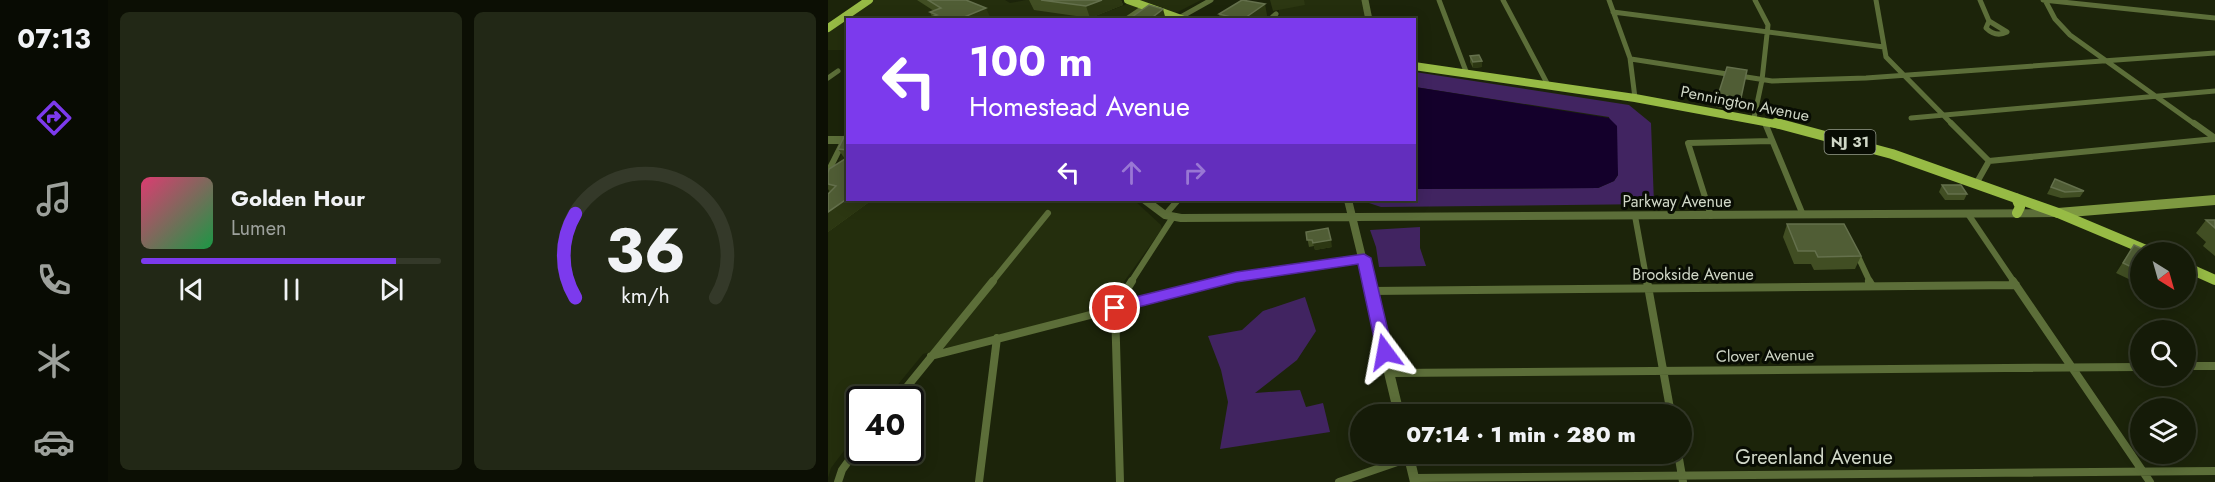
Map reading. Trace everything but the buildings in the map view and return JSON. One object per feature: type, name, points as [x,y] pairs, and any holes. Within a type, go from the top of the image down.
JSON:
[{"type":"main road","points":[[828,28],[869,0]]},
{"type":"main road","points":[[1128,0],[1179,18]]},
{"type":"main road","name":"Pennington Avenue","points":[[1416,66],[1635,98],[1759,119],[1877,149],[2058,213]]},
{"type":"main road","points":[[2016,198],[2020,207],[2017,213]]},
{"type":"main road","name":"Parkway Avenue","points":[[2058,213],[2215,200]]},
{"type":"main road","name":"NJ 31","points":[[2058,213],[2130,243]]},
{"type":"main road","points":[[2196,271],[2215,280]]},
{"type":"street","points":[[1179,18],[1203,0]]},
{"type":"street","points":[[1179,18],[1211,0]]},
{"type":"street","points":[[1365,0],[1369,18]]},
{"type":"street","points":[[1439,0],[1467,74]]},
{"type":"street","points":[[1503,0],[1548,85]]},
{"type":"street","points":[[1609,0],[1631,59],[1635,98]]},
{"type":"street","points":[[1755,0],[1767,23],[1759,119],[1803,215]]},
{"type":"street","points":[[1876,0],[1884,47],[1889,61],[1989,161]]},
{"type":"street","points":[[1980,0],[1989,21]]},
{"type":"street","points":[[2043,0],[2215,18]]},
{"type":"street","points":[[2043,0],[2061,26],[2104,60],[2215,139]]},
{"type":"street","points":[[1128,18],[1144,6]]},
{"type":"street","points":[[1613,12],[1884,47]]},
{"type":"street","points":[[1271,18],[1276,14]]},
{"type":"street","points":[[1631,59],[1762,80],[1904,75],[2215,53]]},
{"type":"street","points":[[828,70],[838,71],[828,78]]},
{"type":"street","points":[[1911,118],[2215,91]]},
{"type":"street","points":[[1989,161],[2215,139]]},
{"type":"street","points":[[828,140],[846,140],[828,172]]},
{"type":"street","points":[[1711,216],[1688,143],[1771,141]]},
{"type":"street","points":[[1976,184],[1989,161]]},
{"type":"street","points":[[1146,201],[1169,216]]},
{"type":"street","points":[[1119,482],[1115,308],[1177,201]]},
{"type":"street","points":[[1348,201],[1364,258],[1397,404]]},
{"type":"street","points":[[908,386],[1048,213]]},
{"type":"street","name":"Parkway Avenue","points":[[1169,216],[1353,218],[1803,215],[1840,218],[2058,213]]},
{"type":"street","points":[[1968,214],[2150,482]]},
{"type":"street","points":[[1635,216],[1669,404]]},
{"type":"street","points":[[1854,248],[1872,286]]},
{"type":"street","points":[[932,356],[1236,277],[1364,258]]},
{"type":"street","name":"Brookside Avenue","points":[[1371,291],[2016,285]]},
{"type":"street","points":[[979,482],[997,338]]},
{"type":"street","points":[[2196,366],[2215,366]]},
{"type":"street","name":"Clover Avenue","points":[[1390,373],[2130,367]]},
{"type":"street","points":[[838,482],[846,464]]},
{"type":"street","points":[[1339,482],[1387,464]]},
{"type":"street","points":[[1411,464],[1414,480]]},
{"type":"street","points":[[1680,464],[1683,479]]},
{"type":"street","name":"Greenland Avenue","points":[[1414,480],[1683,479],[2215,471]]},
{"type":"shaded area","points":[[874,0],[1005,0],[1010,3],[1026,0],[1091,0],[1112,10],[1129,3],[1138,8],[1126,18],[848,18]]},
{"type":"shaded area","points":[[1137,0],[1201,0],[1174,14]]},
{"type":"shaded area","points":[[1277,0],[1364,0],[1368,18],[1277,18],[1280,16]]},
{"type":"shaded area","points":[[846,19],[846,50],[828,50],[828,32]]},
{"type":"shaded area","points":[[1416,72],[1629,105],[1651,123],[1654,204],[1381,207],[1363,201],[1416,201],[1416,189],[1598,188],[1614,181],[1618,175],[1609,117],[1416,87]]},
{"type":"shaded area","points":[[1416,87],[1609,118],[1617,126],[1618,175],[1614,181],[1598,188],[1416,189]]},
{"type":"shaded area","points":[[845,146],[846,201],[1135,201],[1161,225],[1162,229],[1105,308],[923,354],[897,386],[846,386],[846,448],[831,468],[828,478],[828,188]]},
{"type":"shaded area","points":[[1420,227],[1420,248],[1426,266],[1379,267],[1376,247],[1370,230]]},
{"type":"shaded area","points":[[1305,297],[1316,331],[1297,360],[1255,393],[1300,390],[1306,407],[1323,403],[1330,432],[1220,449],[1228,402],[1221,370],[1208,336],[1242,330],[1263,311]]},
{"type":"route","points":[[1115,308],[1236,277],[1364,258],[1385,352]]}]
